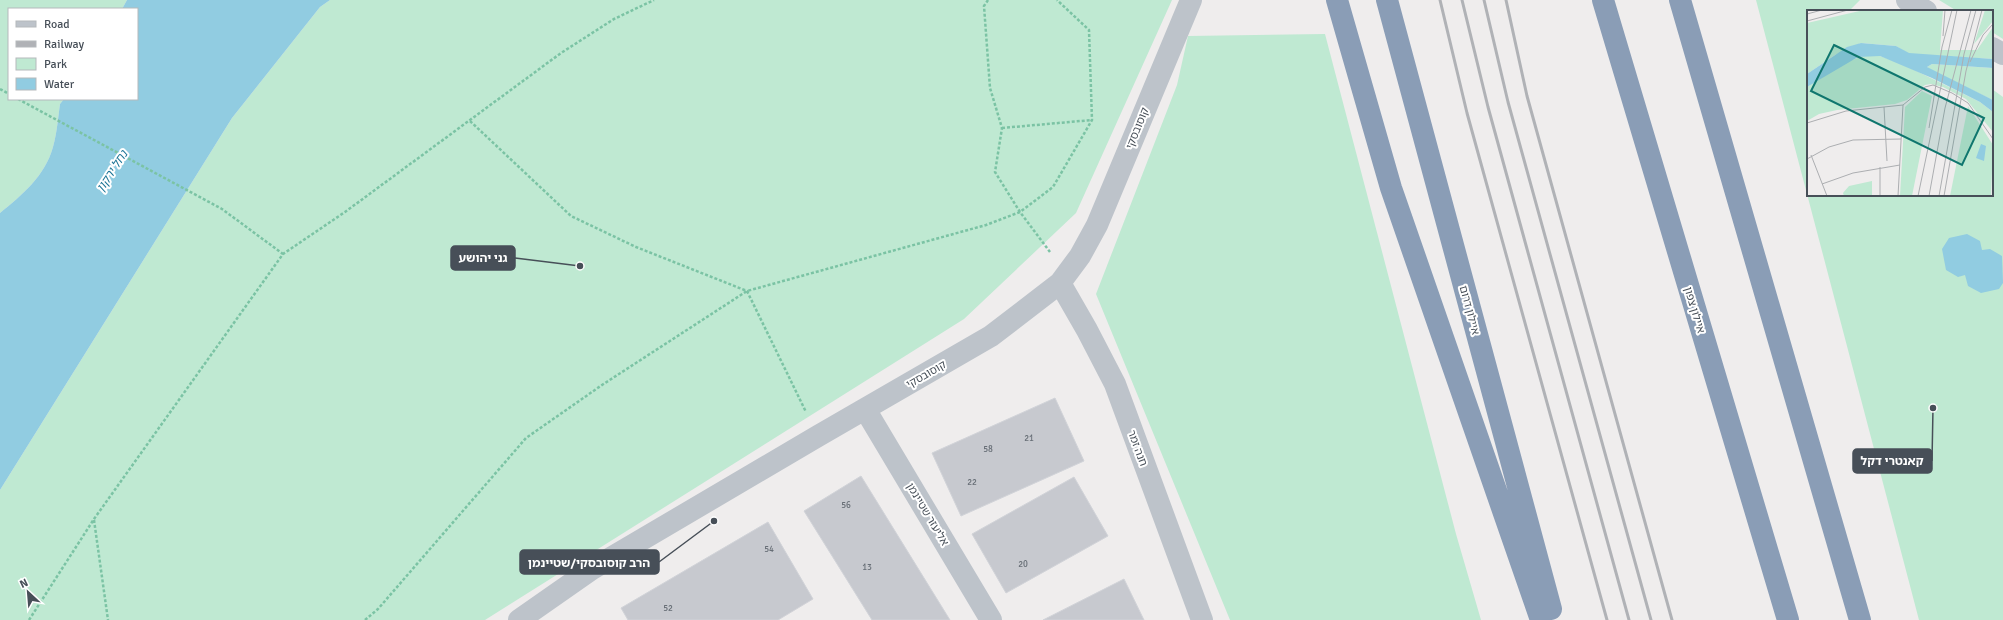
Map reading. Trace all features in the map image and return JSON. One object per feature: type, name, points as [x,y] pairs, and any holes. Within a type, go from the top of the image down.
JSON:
[{"type":"highway","points":[[1337,0],[1394,196],[1541,620]]},
{"type":"highway","name":"איילון דרום","points":[[1387,0],[1554,620]]},
{"type":"highway","name":"איילון צפון","points":[[1603,0],[1788,620]]},
{"type":"highway","points":[[1680,0],[1860,620]]},
{"type":"street","name":"קוסובסקי","points":[[519,620],[592,569],[991,336],[1063,278],[1080,256],[1097,225],[1191,0]]},
{"type":"street","points":[[1907,0],[1924,10]]},
{"type":"street","points":[[1993,49],[2003,54]]},
{"type":"street","name":"חנה זמר","points":[[1063,278],[1115,384],[1202,620]]},
{"type":"street","name":"אליעזר שטיינמן","points":[[865,409],[991,620]]},
{"type":"path","points":[[29,620],[94,519],[283,254],[346,212],[561,53],[614,19],[654,0]]},
{"type":"path","points":[[988,0],[984,6],[990,88],[1002,128],[995,172],[1063,278]]},
{"type":"path","points":[[365,620],[378,609],[526,438],[602,385],[747,291],[986,225],[1020,212],[1053,187],[1092,120],[1089,30],[1057,0]]},
{"type":"path","points":[[20,100],[222,209],[283,254]]},
{"type":"path","points":[[470,120],[571,216],[636,247],[747,291],[818,436]]},
{"type":"path","points":[[1002,128],[1092,120]]},
{"type":"path","points":[[94,519],[108,620]]},
{"type":"green space","points":[[0,0],[127,0],[123,8],[8,8],[8,100],[63,100],[60,104],[53,147],[39,176],[24,192],[0,213]]},
{"type":"green space","points":[[330,0],[1172,0],[1076,213],[964,319],[485,620],[0,620],[0,490],[232,118],[320,7]]},
{"type":"green space","points":[[1756,0],[1860,0],[1850,10],[1807,10],[1807,194]]},
{"type":"green space","points":[[1939,0],[2003,0],[2003,39],[1993,33],[1993,10],[1955,10]]},
{"type":"green space","points":[[1325,34],[1456,534],[1481,620],[1230,620],[1096,294],[1177,85],[1188,36]]},
{"type":"green space","points":[[1993,90],[2003,97],[2003,620],[1919,620],[1808,196],[1993,196]]},
{"type":"water","name":"נחל ירקון","points":[[127,0],[330,0],[320,7],[232,118],[0,490],[0,213],[24,192],[39,176],[53,147],[60,104],[63,100],[138,100],[138,8],[123,8]]},
{"type":"water","points":[[1967,234],[1980,241],[1982,250],[1990,249],[2002,256],[2003,283],[1999,289],[1981,293],[1968,286],[1965,275],[1958,277],[1946,270],[1942,249],[1949,238]]},
{"type":"building","points":[[1055,398],[1084,461],[961,516],[932,453]]},
{"type":"building","points":[[861,476],[950,620],[872,620],[804,511]]},
{"type":"building","points":[[1074,477],[1108,536],[1006,593],[972,534]]},
{"type":"building","points":[[768,522],[813,599],[778,620],[628,620],[621,608]]},
{"type":"building","points":[[1124,579],[1144,620],[1043,620]]},
{"type":"railway","points":[[1440,0],[1467,113],[1607,620]]},
{"type":"railway","points":[[1462,0],[1488,107],[1629,620]]},
{"type":"railway","points":[[1484,0],[1508,102],[1651,620]]},
{"type":"railway","points":[[1506,0],[1527,96],[1672,620]]},
{"type":"place","name":"גני יהושע","points":[[580,266]]},
{"type":"place","name":"קאנטרי דקל","points":[[1933,408]]},
{"type":"place","name":"הרב קוסובסקי/שטיינמן","points":[[714,521]]}]
